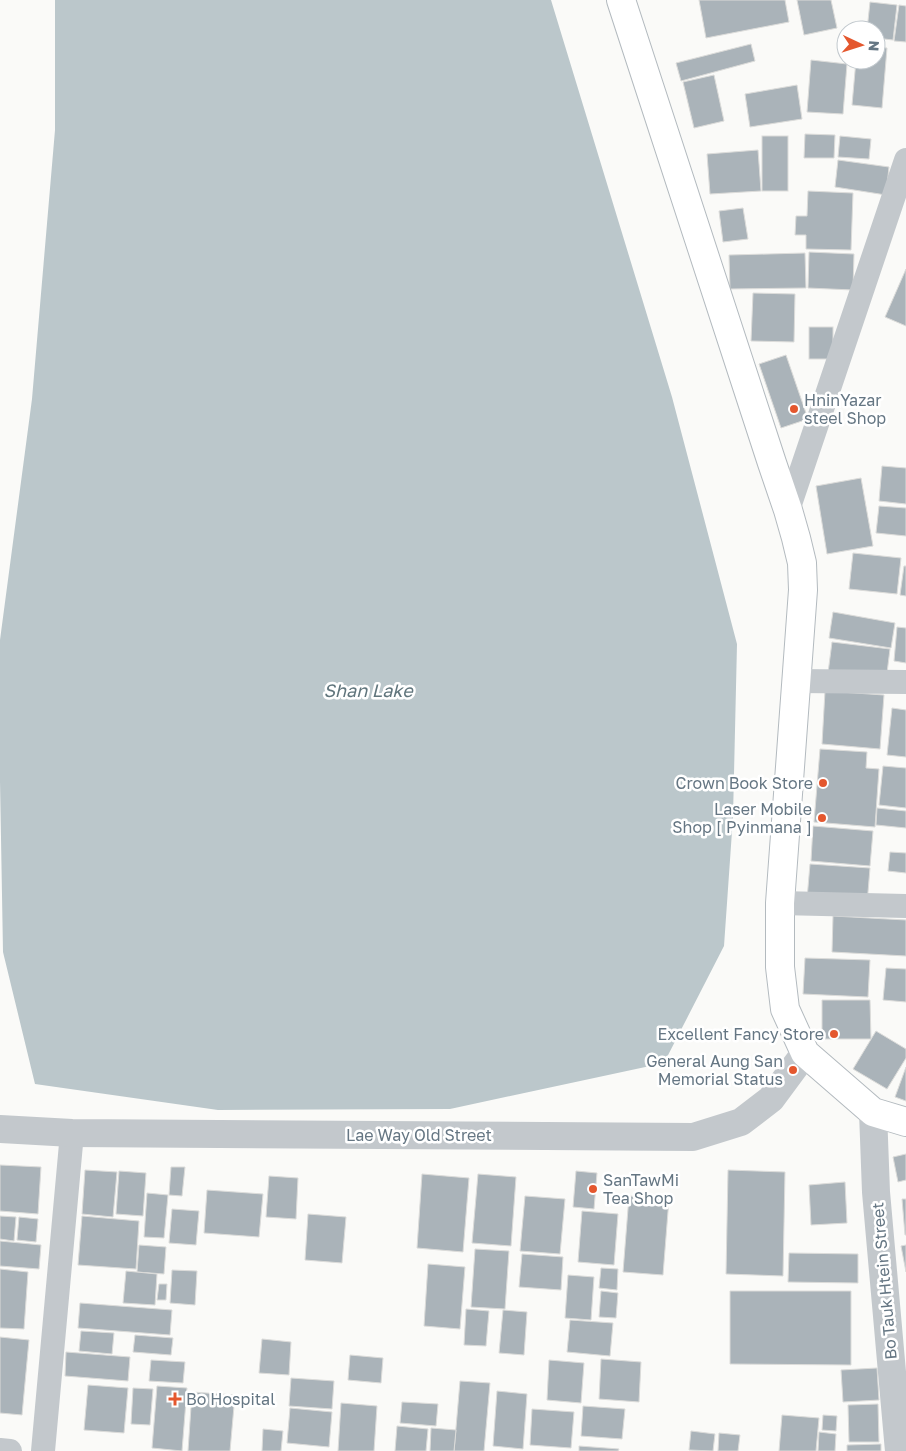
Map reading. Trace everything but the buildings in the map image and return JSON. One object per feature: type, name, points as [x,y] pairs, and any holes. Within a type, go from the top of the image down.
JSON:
[{"type":"main road","points":[[621,0],[788,510],[802,564],[803,590],[780,903],[780,967],[785,1009],[805,1053],[873,1112],[906,1122]]},
{"type":"street","points":[[788,510],[906,160]]},
{"type":"street","points":[[796,681],[906,682]]},
{"type":"street","points":[[780,903],[906,906]]},
{"type":"street","name":"Lae Way Old Street","points":[[0,1129],[72,1133],[693,1137],[741,1122],[771,1099],[805,1053]]},
{"type":"street","name":"Bo Tauk Htein Street","points":[[873,1112],[876,1192],[899,1451]]},
{"type":"street","points":[[43,1451],[72,1133]]},
{"type":"street","points":[[0,1450],[10,1451]]},
{"type":"water","name":"Shan Lake","points":[[55,0],[551,0],[672,397],[737,644],[733,817],[724,946],[664,1063],[450,1109],[218,1110],[35,1084],[3,952],[0,640],[32,399],[55,130]]},
{"type":"place","name":"HninYazar steel Shop","points":[[794,409]]},
{"type":"place","name":"Crown Book Store","points":[[823,783]]},
{"type":"place","name":"Laser Mobile Shop [ Pyinmana ]","points":[[822,818]]},
{"type":"place","name":"Excellent Fancy Store","points":[[834,1034]]},
{"type":"place","name":"General Aung San Memorial Status","points":[[793,1070]]},
{"type":"place","name":"SanTawMi Tea Shop","points":[[593,1189]]},
{"type":"place","name":"Bo Hospital","points":[[175,1399]]}]
